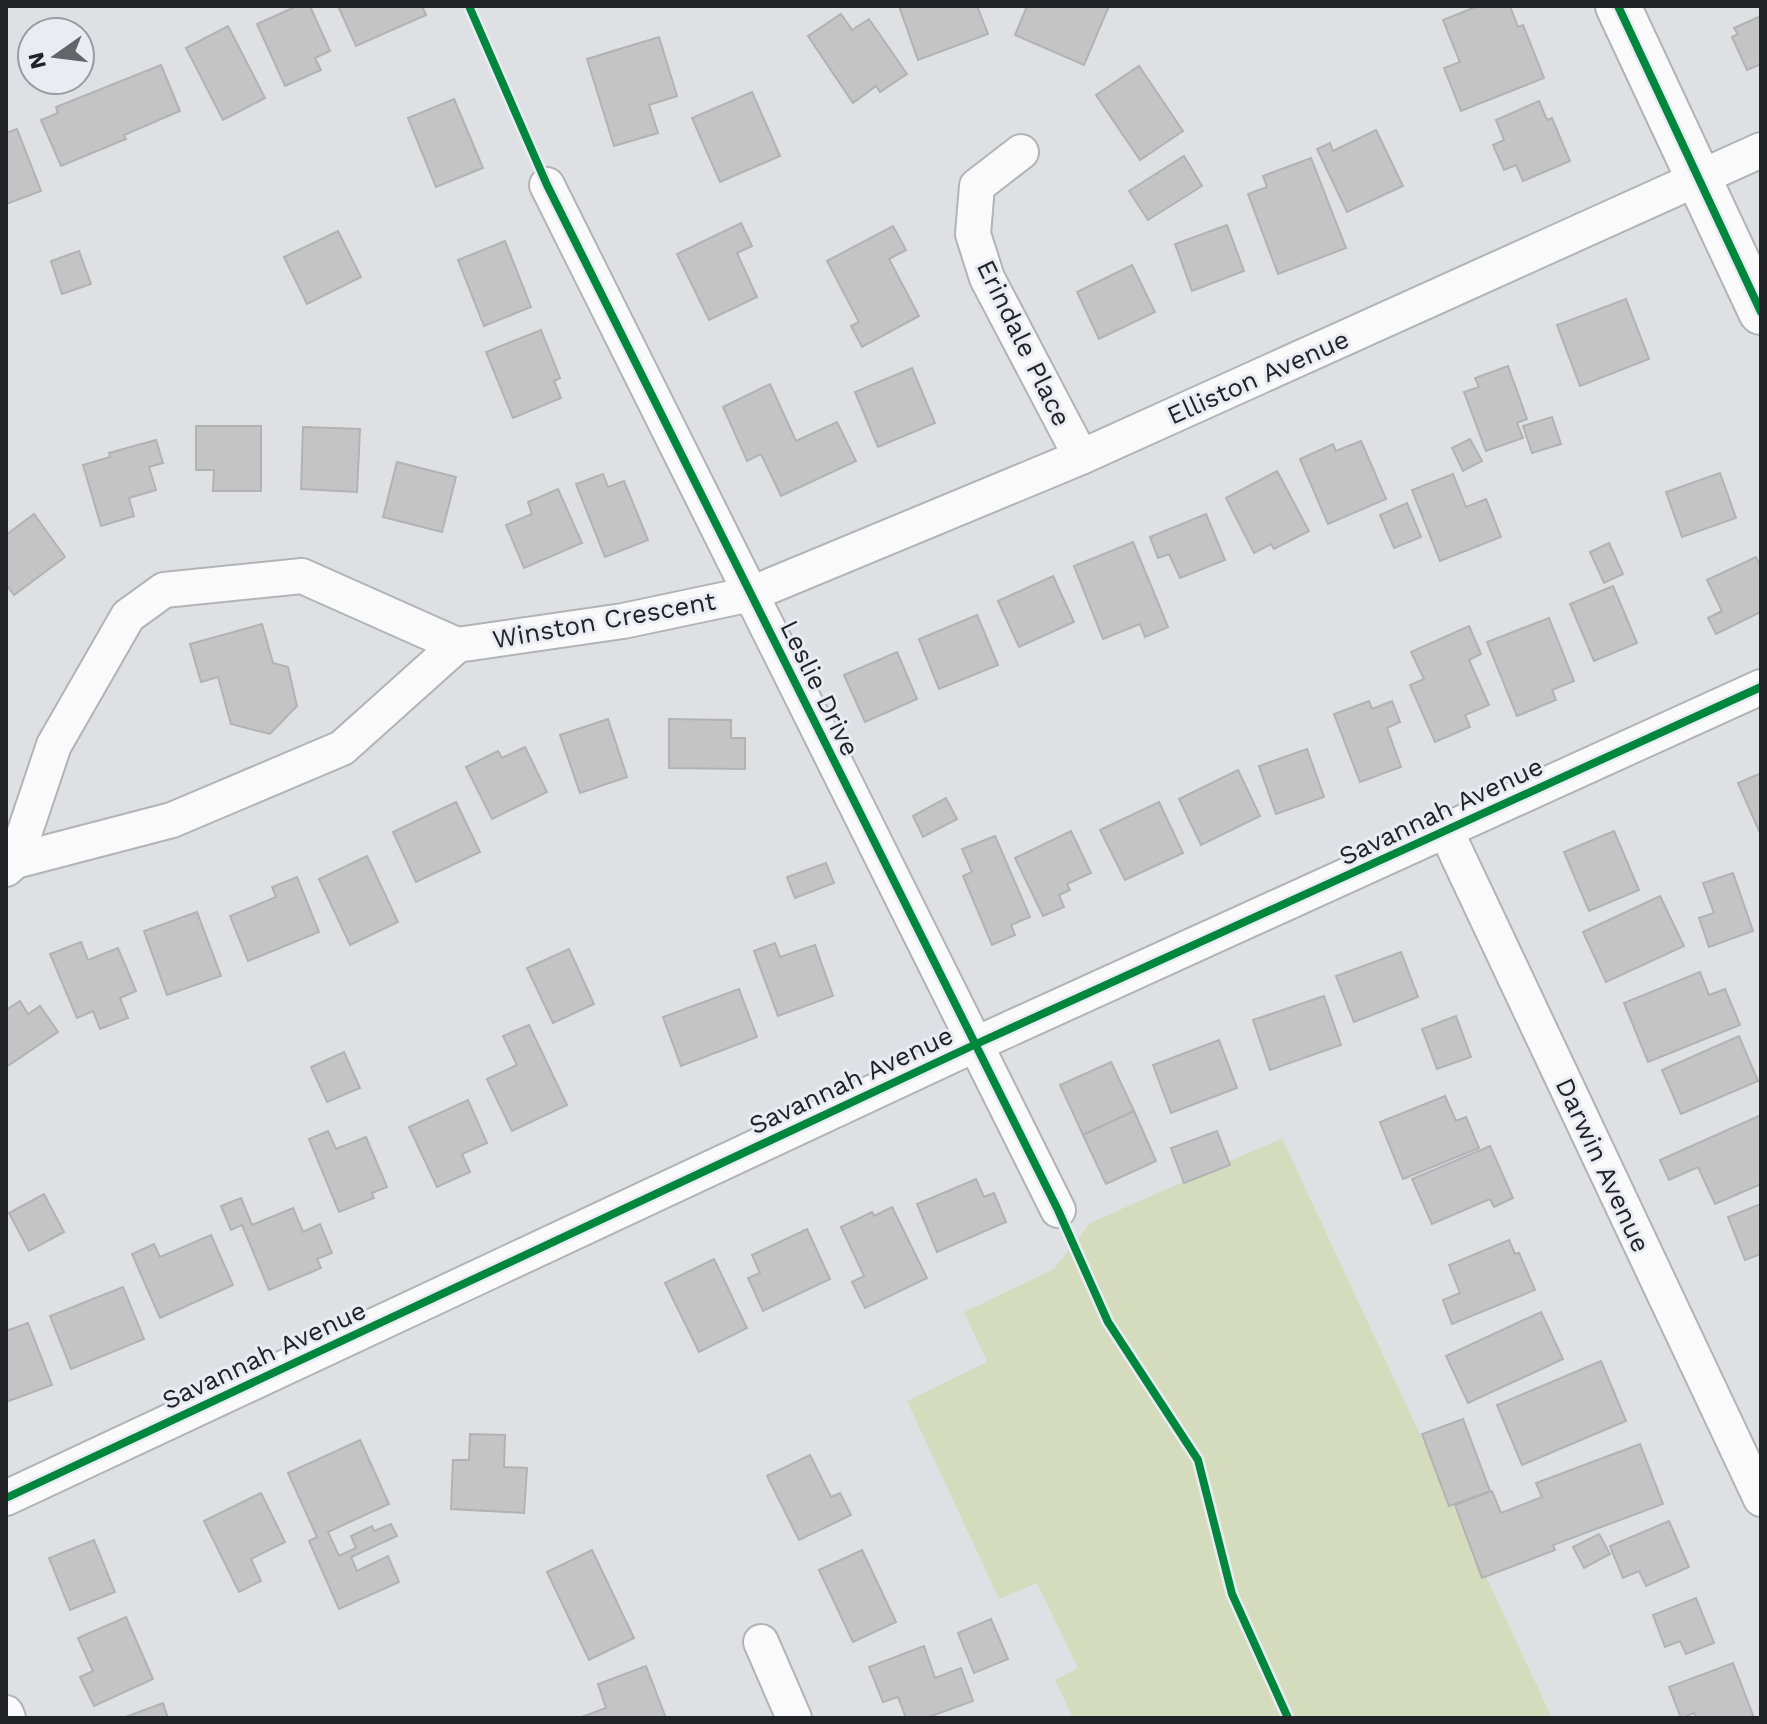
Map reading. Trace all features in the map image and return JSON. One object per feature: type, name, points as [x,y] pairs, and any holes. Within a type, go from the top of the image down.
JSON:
[{"type":"main road","points":[[1618,6],[1761,312]]},
{"type":"street","name":"Elliston Avenue","points":[[751,594],[1081,457],[1761,150]]},
{"type":"street","name":"Erindale Place","points":[[1021,152],[977,186],[973,234],[987,278],[1081,457]]},
{"type":"street","name":"Leslie Drive","points":[[547,185],[1058,1210]]},
{"type":"street","name":"Winston Crescent","points":[[10,865],[54,745],[128,616],[164,590],[302,576],[457,645],[623,621],[751,594]]},
{"type":"street","name":"Winston Crescent","points":[[10,865],[172,820],[342,748],[457,645]]},
{"type":"street","name":"Savannah Avenue","points":[[6,1498],[974,1045],[1761,687]]},
{"type":"street","name":"Darwin Avenue","points":[[1446,831],[1761,1499]]},
{"type":"street","points":[[761,1642],[794,1718]]},
{"type":"green space","points":[[1282,1138],[1552,1718],[1073,1718],[1055,1680],[1078,1668],[1037,1583],[999,1599],[907,1401],[987,1362],[964,1312],[1054,1269],[1090,1223]]},
{"type":"building","points":[[297,6],[310,6],[330,51],[315,58],[321,70],[285,86],[257,24]]},
{"type":"building","points":[[338,6],[422,6],[426,15],[356,46]]},
{"type":"building","points":[[899,6],[977,6],[988,34],[918,60]]},
{"type":"building","points":[[1027,6],[1109,6],[1084,65],[1015,35]]},
{"type":"building","points":[[1478,6],[1510,6],[1518,27],[1523,25],[1544,78],[1461,111],[1444,68],[1460,62],[1443,20]]},
{"type":"building","points":[[841,14],[852,30],[869,19],[907,74],[880,92],[876,86],[853,103],[808,36]]},
{"type":"building","points":[[1761,16],[1761,64],[1747,70],[1732,37],[1738,34],[1734,28]]},
{"type":"building","points":[[228,26],[265,98],[223,120],[186,48]]},
{"type":"building","points":[[659,37],[677,96],[649,105],[658,133],[614,146],[587,59]]},
{"type":"building","points":[[161,65],[180,111],[124,135],[126,139],[61,166],[41,120],[58,113],[56,107],[84,96],[96,96],[96,91]]},
{"type":"building","points":[[1139,66],[1183,131],[1140,160],[1096,95]]},
{"type":"building","points":[[752,92],[780,156],[720,182],[692,118]]},
{"type":"building","points":[[454,99],[483,168],[436,187],[408,118]]},
{"type":"building","points":[[1539,101],[1547,120],[1552,118],[1570,161],[1523,181],[1516,165],[1504,170],[1493,145],[1504,140],[1496,120]]},
{"type":"building","points":[[17,129],[41,191],[6,204],[6,133]]},
{"type":"building","points":[[1376,130],[1403,186],[1347,212],[1317,149],[1330,143],[1333,151]]},
{"type":"building","points":[[1184,156],[1202,186],[1148,220],[1129,191]]},
{"type":"building","points":[[1311,158],[1346,248],[1278,274],[1248,194],[1267,187],[1263,176]]},
{"type":"building","points":[[741,223],[752,246],[737,253],[757,297],[709,320],[677,254]]},
{"type":"building","points":[[1227,225],[1244,271],[1192,291],[1175,244]]},
{"type":"building","points":[[893,226],[906,250],[889,259],[919,316],[862,347],[851,326],[859,322],[827,261]]},
{"type":"building","points":[[338,231],[361,277],[307,304],[284,257]]},
{"type":"building","points":[[505,241],[531,307],[484,326],[458,260]]},
{"type":"building","points":[[79,251],[91,284],[62,294],[51,261]]},
{"type":"building","points":[[1132,265],[1155,312],[1099,339],[1077,292]]},
{"type":"building","points":[[1626,299],[1649,359],[1580,386],[1557,325]]},
{"type":"building","points":[[541,330],[560,378],[554,381],[561,398],[513,418],[486,352]]},
{"type":"building","points":[[1508,366],[1527,419],[1517,423],[1523,438],[1486,451],[1464,392],[1479,387],[1475,378]]},
{"type":"building","points":[[912,368],[935,423],[878,447],[855,392]]},
{"type":"building","points":[[770,384],[796,441],[837,422],[856,461],[781,496],[761,454],[747,461],[723,407]]},
{"type":"building","points":[[1552,417],[1561,444],[1532,453],[1523,426]]},
{"type":"building","points":[[196,426],[261,426],[261,491],[213,491],[214,470],[196,470]]},
{"type":"building","points":[[303,427],[360,429],[357,492],[301,489]]},
{"type":"building","points":[[1470,439],[1482,461],[1463,471],[1452,448]]},
{"type":"building","points":[[156,440],[163,463],[149,467],[156,490],[129,498],[134,516],[101,526],[83,465],[110,457],[109,453]]},
{"type":"building","points":[[1361,441],[1386,499],[1328,524],[1300,459],[1333,444],[1336,451]]},
{"type":"building","points":[[397,462],[456,477],[442,532],[383,517]]},
{"type":"building","points":[[1277,471],[1309,531],[1274,549],[1271,544],[1254,553],[1226,498]]},
{"type":"building","points":[[1720,473],[1736,518],[1682,537],[1666,492]]},
{"type":"building","points":[[603,474],[608,487],[624,481],[648,540],[605,557],[576,484]]},
{"type":"building","points":[[1453,474],[1466,507],[1486,499],[1501,537],[1440,561],[1412,490]]},
{"type":"building","points":[[558,489],[582,543],[524,568],[506,525],[532,514],[528,502]]},
{"type":"building","points":[[1407,503],[1421,537],[1394,548],[1380,515]]},
{"type":"building","points":[[34,514],[65,557],[14,595],[6,584],[6,535]]},
{"type":"building","points":[[1206,514],[1225,560],[1180,578],[1169,554],[1158,558],[1150,537]]},
{"type":"building","points":[[1133,542],[1168,627],[1145,637],[1140,624],[1103,639],[1074,566]]},
{"type":"building","points":[[1609,543],[1623,574],[1604,583],[1590,552]]},
{"type":"building","points":[[1756,557],[1761,568],[1761,612],[1716,634],[1708,618],[1722,611],[1707,580]]},
{"type":"building","points":[[1053,576],[1074,622],[1019,647],[998,601]]},
{"type":"building","points":[[1613,586],[1637,643],[1594,661],[1570,604]]},
{"type":"building","points":[[977,615],[998,665],[939,689],[919,639]]},
{"type":"building","points":[[1549,618],[1574,681],[1552,690],[1556,700],[1517,716],[1487,642]]},
{"type":"building","points":[[262,624],[273,663],[288,667],[297,706],[270,734],[231,724],[218,677],[201,682],[190,644]]},
{"type":"building","points":[[1469,626],[1481,654],[1469,660],[1489,705],[1465,715],[1470,727],[1435,742],[1410,685],[1424,679],[1411,652]]},
{"type":"building","points":[[897,652],[917,699],[865,722],[844,675]]},
{"type":"building","points":[[1369,701],[1372,709],[1392,701],[1400,722],[1387,728],[1401,767],[1360,782],[1334,714]]},
{"type":"building","points":[[608,719],[627,777],[580,793],[560,735]]},
{"type":"building","points":[[669,719],[731,720],[731,738],[745,738],[745,769],[669,768]]},
{"type":"building","points":[[525,747],[547,792],[492,819],[466,767],[498,751],[502,758]]},
{"type":"building","points":[[1307,749],[1324,797],[1276,814],[1259,766]]},
{"type":"building","points":[[1238,770],[1260,816],[1201,845],[1179,799]]},
{"type":"building","points":[[1761,773],[1761,832],[1760,833],[1738,783]]},
{"type":"building","points":[[946,798],[957,819],[923,837],[913,816]]},
{"type":"building","points":[[456,802],[480,852],[416,882],[393,832]]},
{"type":"building","points":[[1159,802],[1183,853],[1125,880],[1100,830]]},
{"type":"building","points":[[1071,831],[1091,873],[1067,884],[1070,890],[1059,895],[1064,907],[1043,916],[1015,858]]},
{"type":"building","points":[[1614,831],[1639,890],[1589,911],[1564,852]]},
{"type":"building","points":[[995,836],[1030,917],[1011,925],[1015,935],[992,945],[963,876],[972,872],[962,849]]},
{"type":"building","points":[[367,856],[398,922],[350,945],[319,879]]},
{"type":"building","points":[[826,863],[834,883],[795,898],[787,877]]},
{"type":"building","points":[[1733,873],[1753,931],[1709,947],[1699,918],[1714,913],[1703,883]]},
{"type":"building","points":[[297,877],[319,932],[248,961],[230,916],[276,897],[272,887]]},
{"type":"building","points":[[1660,896],[1684,946],[1606,982],[1583,932]]},
{"type":"building","points":[[197,912],[221,976],[167,995],[144,931]]},
{"type":"building","points":[[81,942],[88,960],[118,948],[136,991],[120,998],[128,1018],[100,1029],[93,1011],[77,1018],[50,954]]},
{"type":"building","points":[[775,943],[780,957],[815,945],[833,996],[778,1016],[754,951]]},
{"type":"building","points":[[569,949],[594,1004],[553,1023],[527,968]]},
{"type":"building","points":[[1401,952],[1418,997],[1354,1022],[1336,976]]},
{"type":"building","points":[[1700,972],[1709,995],[1725,989],[1740,1025],[1648,1062],[1624,1003]]},
{"type":"building","points":[[739,989],[757,1037],[681,1066],[663,1017]]},
{"type":"building","points":[[1324,996],[1341,1045],[1270,1070],[1253,1020]]},
{"type":"building","points":[[20,1001],[28,1014],[40,1006],[58,1032],[6,1067],[6,1010]]},
{"type":"building","points":[[1456,1016],[1471,1057],[1437,1069],[1422,1029]]},
{"type":"building","points":[[529,1025],[567,1105],[512,1131],[487,1079],[517,1065],[503,1036]]},
{"type":"building","points":[[1739,1036],[1758,1081],[1681,1114],[1662,1070]]},
{"type":"building","points":[[1219,1040],[1237,1088],[1171,1113],[1153,1065]]},
{"type":"building","points":[[344,1052],[360,1088],[327,1102],[311,1067]]},
{"type":"building","points":[[1111,1062],[1134,1111],[1083,1135],[1060,1085]]},
{"type":"building","points":[[1445,1096],[1456,1121],[1466,1117],[1479,1148],[1403,1179],[1380,1122]]},
{"type":"building","points":[[468,1100],[487,1143],[462,1154],[470,1172],[437,1187],[409,1127]]},
{"type":"building","points":[[1134,1111],[1156,1161],[1106,1184],[1083,1135]]},
{"type":"building","points":[[1761,1115],[1761,1184],[1715,1204],[1698,1167],[1669,1180],[1660,1160]]},
{"type":"building","points":[[328,1131],[336,1149],[366,1137],[387,1187],[372,1193],[374,1198],[339,1212],[309,1139]]},
{"type":"building","points":[[1217,1131],[1230,1165],[1184,1183],[1171,1148]]},
{"type":"building","points":[[1490,1146],[1513,1198],[1494,1207],[1490,1199],[1432,1224],[1412,1179]]},
{"type":"building","points":[[976,1179],[984,1197],[994,1193],[1006,1222],[937,1252],[917,1204]]},
{"type":"building","points":[[44,1194],[64,1232],[29,1251],[9,1213]]},
{"type":"building","points":[[241,1198],[252,1225],[293,1208],[303,1232],[320,1224],[332,1253],[317,1259],[321,1268],[269,1290],[242,1225],[231,1230],[221,1206]]},
{"type":"building","points":[[1761,1204],[1761,1254],[1745,1260],[1728,1217]]},
{"type":"building","points":[[892,1207],[927,1278],[865,1308],[852,1282],[864,1276],[841,1227],[872,1212],[874,1216]]},
{"type":"building","points":[[807,1229],[830,1279],[763,1311],[748,1278],[760,1273],[752,1255]]},
{"type":"building","points":[[211,1235],[233,1285],[160,1318],[132,1254],[154,1244],[160,1257]]},
{"type":"building","points":[[1509,1240],[1515,1254],[1519,1253],[1535,1290],[1452,1324],[1443,1300],[1460,1293],[1449,1265]]},
{"type":"building","points":[[714,1259],[747,1328],[699,1352],[665,1283]]},
{"type":"building","points":[[123,1287],[144,1339],[71,1369],[50,1316]]},
{"type":"building","points":[[1541,1312],[1563,1359],[1468,1403],[1446,1356]]},
{"type":"building","points":[[28,1323],[52,1385],[6,1402],[6,1331]]},
{"type":"building","points":[[1601,1361],[1626,1421],[1522,1465],[1497,1405]]},
{"type":"building","points":[[1463,1419],[1490,1491],[1449,1506],[1422,1434]]},
{"type":"building","points":[[470,1434],[505,1435],[504,1467],[527,1468],[524,1513],[451,1509],[453,1460],[469,1460]]},
{"type":"building","points":[[360,1440],[389,1504],[328,1532],[339,1556],[356,1548],[351,1536],[372,1526],[374,1531],[391,1524],[397,1536],[351,1557],[357,1571],[388,1556],[399,1582],[339,1609],[309,1541],[317,1537],[288,1473]]},
{"type":"building","points":[[1640,1444],[1663,1504],[1553,1545],[1555,1550],[1482,1578],[1455,1505],[1492,1491],[1501,1513],[1542,1497],[1536,1483]]},
{"type":"building","points":[[810,1455],[831,1497],[840,1493],[851,1515],[799,1540],[767,1476]]},
{"type":"building","points":[[261,1493],[285,1542],[251,1559],[261,1581],[239,1592],[204,1521]]},
{"type":"building","points":[[1669,1521],[1689,1567],[1646,1586],[1639,1571],[1623,1578],[1610,1546]]},
{"type":"building","points":[[1599,1534],[1610,1554],[1584,1568],[1573,1547]]},
{"type":"building","points":[[94,1540],[115,1592],[70,1610],[49,1558]]},
{"type":"building","points":[[592,1550],[634,1638],[589,1660],[547,1572]]},
{"type":"building","points":[[862,1550],[896,1622],[853,1642],[819,1570]]},
{"type":"building","points":[[1696,1598],[1714,1643],[1686,1654],[1680,1641],[1665,1647],[1653,1615]]},
{"type":"building","points":[[126,1617],[153,1679],[94,1706],[80,1677],[93,1671],[78,1638]]},
{"type":"building","points":[[991,1619],[1008,1659],[974,1673],[958,1633]]},
{"type":"building","points":[[924,1646],[935,1678],[961,1668],[973,1701],[926,1718],[906,1718],[898,1697],[883,1702],[869,1667]]},
{"type":"building","points":[[1733,1663],[1754,1718],[1696,1718],[1694,1713],[1681,1718],[1669,1687]]},
{"type":"building","points":[[646,1666],[666,1718],[579,1718],[606,1708],[598,1684]]},
{"type":"building","points":[[163,1703],[168,1718],[123,1718]]},
{"type":"cycle path","points":[[469,6],[547,185],[1058,1210],[1108,1322],[1198,1460],[1232,1594],[1288,1718]]},
{"type":"cycle path","points":[[1618,6],[1761,312]]},
{"type":"cycle path","points":[[6,1498],[974,1045],[1761,687]]}]
